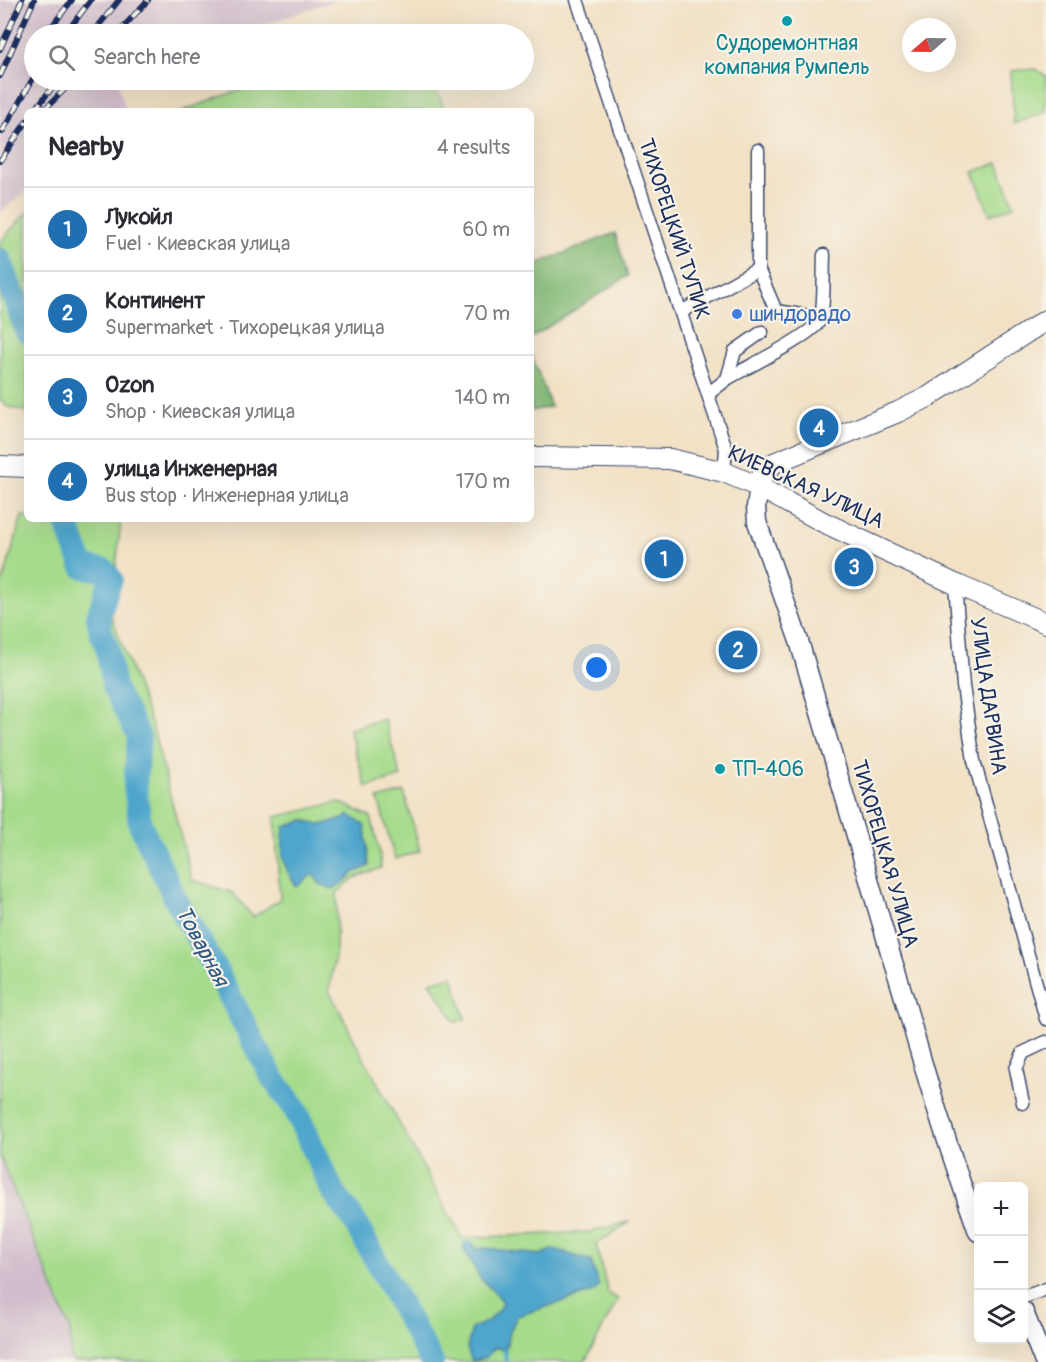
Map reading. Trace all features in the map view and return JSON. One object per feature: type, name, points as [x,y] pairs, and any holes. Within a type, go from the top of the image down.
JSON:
[{"type":"main road","points":[[759,487],[763,473],[774,463],[898,412],[928,397],[1046,320]]},
{"type":"main road","name":"КИЕВСКАЯ УЛИЦА","points":[[534,457],[670,459],[724,472],[955,584],[1046,623]]},
{"type":"main road","points":[[0,466],[24,467]]},
{"type":"street","name":"ТИХОРЕЦКИЙ ТУПИК","points":[[577,0],[726,449],[724,472]]},
{"type":"street","points":[[758,150],[758,269],[776,310],[821,318]]},
{"type":"street","points":[[708,394],[727,379],[766,359],[815,327],[821,318],[824,255]]},
{"type":"street","points":[[681,312],[758,269]]},
{"type":"street","points":[[727,379],[735,351],[762,332]]},
{"type":"street","name":"ТИХОРЕЦКАЯ УЛИЦА","points":[[759,487],[756,507],[757,522],[799,641],[922,1060],[974,1221]]},
{"type":"street","name":"УЛИЦА ДАРВИНА","points":[[955,584],[963,686],[974,761],[1046,1019]]},
{"type":"street","points":[[1023,1103],[1016,1069],[1023,1053],[1046,1042]]},
{"type":"street","points":[[1028,1295],[1046,1289]]},
{"type":"street","points":[[1028,1324],[1044,1362]]},
{"type":"shaded area","points":[[0,0],[336,0],[266,24],[24,24],[24,90],[120,90],[125,108],[24,108],[24,193],[0,212]]},
{"type":"shaded area","points":[[0,1157],[70,1329],[71,1357],[74,1362],[0,1362]]},
{"type":"green space","points":[[1036,69],[1046,76],[1046,112],[1014,124],[1011,71]]},
{"type":"green space","points":[[240,90],[436,90],[444,108],[190,108]]},
{"type":"green space","points":[[998,163],[1014,206],[990,215],[973,172]]},
{"type":"green space","points":[[24,215],[24,411],[6,406],[0,400],[0,242]]},
{"type":"green space","points":[[615,233],[628,276],[534,336],[534,265]]},
{"type":"green space","points":[[534,361],[551,407],[534,410]]},
{"type":"green space","points":[[22,516],[24,516],[24,522],[121,522],[111,615],[153,729],[192,880],[233,893],[253,917],[280,899],[275,817],[339,802],[371,817],[381,868],[354,878],[337,893],[336,951],[329,990],[361,1053],[462,1238],[590,1232],[631,1221],[596,1244],[608,1293],[618,1299],[585,1362],[74,1362],[71,1358],[70,1329],[0,1157],[0,591]],"holes":[[[344,819],[369,866],[353,873],[344,882],[320,884],[313,873],[304,820],[320,825]],[[475,1245],[477,1250],[485,1248],[540,1255],[554,1249],[591,1261],[593,1292],[517,1316],[510,1331],[508,1345],[496,1347],[485,1358],[467,1348],[472,1329],[491,1318],[503,1301],[480,1278]]]},
{"type":"green space","points":[[384,719],[401,777],[366,787],[349,729]]},
{"type":"green space","points":[[404,792],[420,851],[395,859],[378,799]]},
{"type":"green space","points":[[453,976],[465,1019],[455,1022],[430,982]]},
{"type":"water","points":[[349,815],[365,826],[369,866],[353,873],[333,889],[320,884],[313,874],[297,887],[283,859],[284,827],[304,820],[320,825],[344,819]]},
{"type":"water","points":[[471,1242],[478,1250],[485,1248],[540,1255],[554,1249],[591,1261],[599,1286],[593,1292],[517,1316],[505,1351],[496,1347],[485,1358],[472,1361],[467,1348],[472,1328],[491,1319],[503,1301],[480,1278],[463,1248],[464,1243]]},
{"type":"waterway","name":"Товарная","points":[[0,260],[24,324]]},
{"type":"waterway","points":[[8,281],[24,294]]},
{"type":"waterway","name":"Товарная","points":[[66,522],[83,567],[104,570],[111,579],[98,617],[101,633],[107,646],[114,688],[139,736],[135,785],[140,824],[175,898],[215,968],[273,1079],[294,1107],[333,1192],[352,1217],[432,1362]]},
{"type":"waterway","points":[[505,1351],[506,1362]]},
{"type":"railway","points":[[0,49],[22,0]]},
{"type":"railway","points":[[0,76],[34,0]]},
{"type":"railway","points":[[54,24],[72,0]]},
{"type":"railway","points":[[73,24],[91,0]]},
{"type":"railway","points":[[100,24],[119,0]]},
{"type":"railway","points":[[126,24],[148,0]]},
{"type":"railway","points":[[2,132],[26,90]]},
{"type":"railway","points":[[36,108],[50,90]]},
{"type":"railway","points":[[46,108],[64,90]]},
{"type":"railway","points":[[0,161],[24,125]]},
{"type":"place","name":"Судоремонтная компания Румпель","points":[[787,21]]},
{"type":"place","name":"шиндорадо","points":[[737,314]]},
{"type":"place","name":"улица Инженерная","points":[[819,428]]},
{"type":"place","name":"Лукойл","points":[[664,559]]},
{"type":"place","name":"Ozon","points":[[854,567]]},
{"type":"place","name":"Континент","points":[[738,650]]},
{"type":"place","name":"ТП-406","points":[[720,769]]}]
